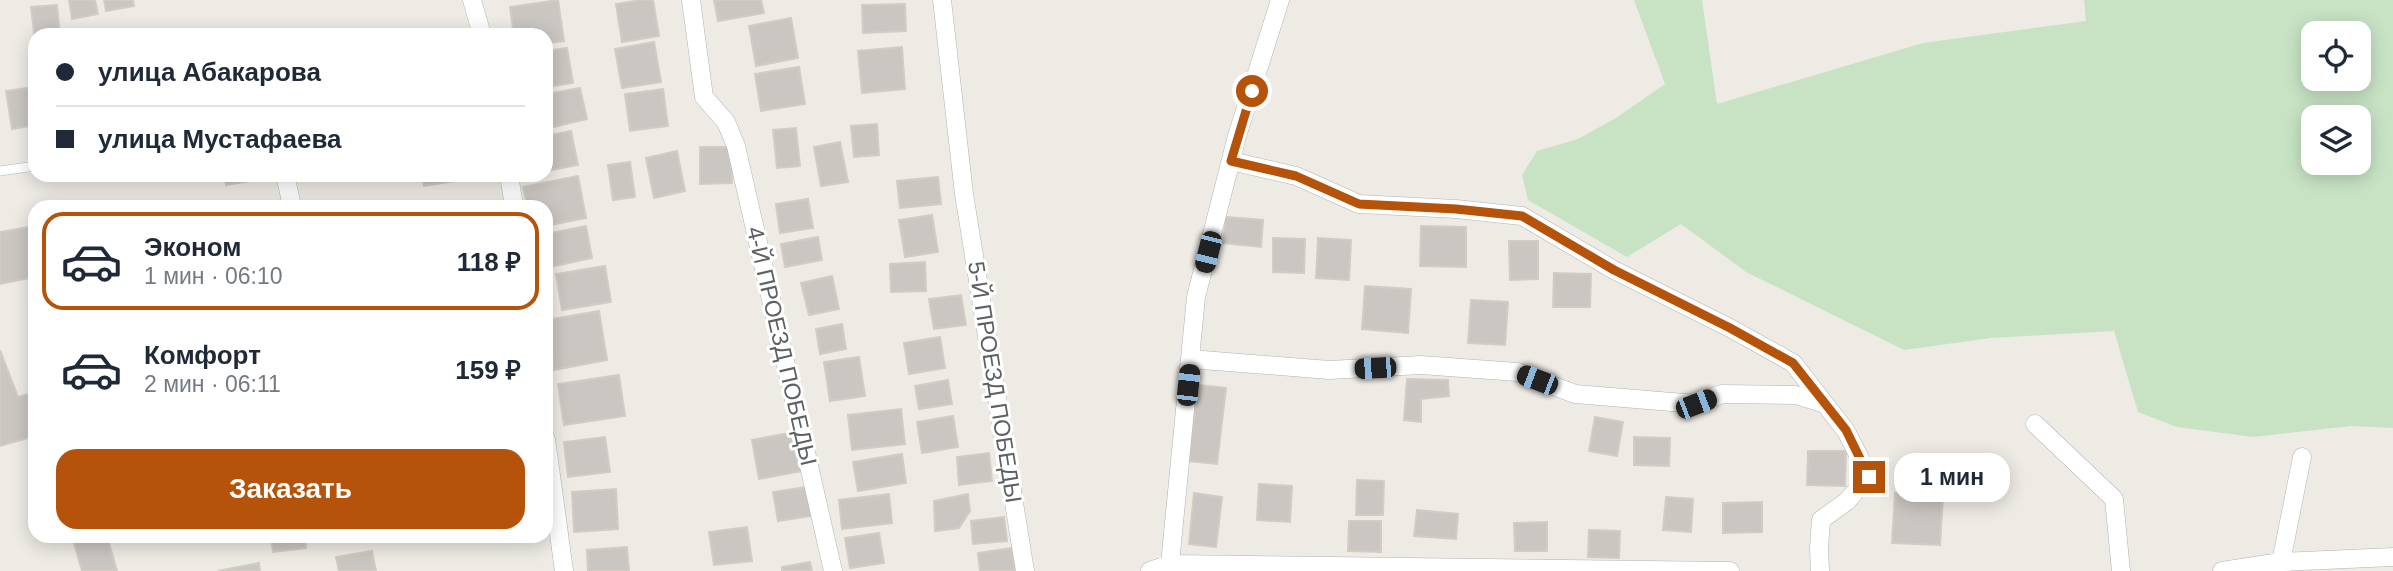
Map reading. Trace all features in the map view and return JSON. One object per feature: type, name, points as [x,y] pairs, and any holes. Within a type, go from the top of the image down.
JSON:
[{"type":"street","points":[[472,0],[480,28]]},
{"type":"street","name":"4-Й ПРОЕЗД ПОБЕДЫ","points":[[691,0],[704,97],[726,122],[736,146],[833,571]]},
{"type":"street","name":"5-Й ПРОЕЗД ПОБЕДЫ","points":[[942,0],[964,194],[1025,571]]},
{"type":"street","points":[[1171,568],[1196,297],[1231,161],[1280,0]]},
{"type":"street","points":[[1231,161],[1296,176],[1359,204],[1456,209],[1522,216],[1614,270],[1793,363],[1846,430],[1869,477],[1847,501],[1821,520],[1820,571]]},
{"type":"street","points":[[287,182],[291,200]]},
{"type":"street","points":[[510,182],[512,200]]},
{"type":"street","points":[[1190,359],[1329,370],[1421,365],[1517,372],[1576,394],[1696,404],[1722,394],[1796,395],[1825,404]]},
{"type":"street","points":[[2035,424],[2114,499],[2121,571]]},
{"type":"street","points":[[2282,567],[2302,457]]},
{"type":"street","points":[[553,490],[564,571]]},
{"type":"street","points":[[2222,571],[2393,557]]},
{"type":"street","points":[[1150,571],[1171,568],[1730,571]]},
{"type":"lane","points":[[0,171],[28,167]]},
{"type":"green space","points":[[1634,0],[1702,0],[1717,104],[1923,43],[2086,21],[2084,0],[2393,0],[2393,428],[2351,426],[2253,437],[2177,427],[2138,412],[2114,331],[1991,338],[1904,350],[1746,272],[1681,224],[1627,257],[1528,200],[1522,175],[1537,151],[1578,139],[1616,118],[1665,84]]},
{"type":"building","points":[[69,0],[95,0],[98,14],[72,19]]},
{"type":"building","points":[[104,0],[133,0],[134,6],[106,11]]},
{"type":"building","points":[[558,0],[564,41],[553,42],[553,28],[513,28],[510,7]]},
{"type":"building","points":[[653,0],[659,36],[622,42],[616,4]]},
{"type":"building","points":[[714,0],[761,0],[764,13],[718,21]]},
{"type":"building","points":[[905,4],[906,31],[863,33],[862,5]]},
{"type":"building","points":[[57,5],[59,28],[34,28],[31,7]]},
{"type":"building","points":[[791,18],[798,58],[756,66],[749,26]]},
{"type":"building","points":[[654,42],[661,82],[622,88],[615,49]]},
{"type":"building","points":[[902,47],[905,89],[862,93],[858,51]]},
{"type":"building","points":[[567,48],[573,83],[553,86],[553,50]]},
{"type":"building","points":[[799,67],[805,104],[761,111],[755,74]]},
{"type":"building","points":[[28,88],[28,126],[12,129],[6,91]]},
{"type":"building","points":[[580,88],[587,119],[553,127],[553,93]]},
{"type":"building","points":[[663,89],[668,126],[630,131],[625,94]]},
{"type":"building","points":[[877,124],[879,155],[854,157],[851,126]]},
{"type":"building","points":[[796,128],[800,166],[777,168],[773,130]]},
{"type":"building","points":[[571,131],[578,165],[553,170],[553,135]]},
{"type":"building","points":[[840,142],[848,182],[821,186],[814,147]]},
{"type":"building","points":[[700,147],[731,147],[732,183],[700,184]]},
{"type":"building","points":[[677,151],[685,191],[654,198],[646,158]]},
{"type":"building","points":[[630,162],[635,197],[613,200],[608,165]]},
{"type":"building","points":[[578,176],[586,218],[553,225],[553,200],[526,200],[523,187]]},
{"type":"building","points":[[938,177],[941,204],[900,208],[897,181]]},
{"type":"building","points":[[423,182],[448,182],[424,186]]},
{"type":"building","points":[[808,199],[813,228],[780,233],[776,204]]},
{"type":"building","points":[[932,215],[938,252],[905,257],[899,220]]},
{"type":"building","points":[[1226,217],[1263,220],[1261,247],[1223,243]]},
{"type":"building","points":[[586,226],[592,258],[553,266],[553,233]]},
{"type":"building","points":[[1421,226],[1466,227],[1466,267],[1420,266]]},
{"type":"building","points":[[28,227],[28,278],[0,284],[0,232]]},
{"type":"building","points":[[818,237],[822,260],[785,267],[781,244]]},
{"type":"building","points":[[1273,238],[1305,239],[1304,273],[1273,272]]},
{"type":"building","points":[[1318,238],[1351,240],[1349,280],[1316,278]]},
{"type":"building","points":[[1509,241],[1538,241],[1538,279],[1510,280]]},
{"type":"building","points":[[925,262],[926,291],[891,292],[890,264]]},
{"type":"building","points":[[605,266],[611,302],[562,310],[556,274]]},
{"type":"building","points":[[1554,273],[1591,274],[1590,307],[1553,307]]},
{"type":"building","points":[[832,276],[839,309],[809,315],[801,283]]},
{"type":"building","points":[[1365,286],[1411,289],[1408,333],[1362,329]]},
{"type":"building","points":[[961,295],[966,325],[934,329],[929,299]]},
{"type":"building","points":[[1471,300],[1508,302],[1505,345],[1468,343]]},
{"type":"building","points":[[599,311],[607,360],[554,370],[553,319]]},
{"type":"building","points":[[842,324],[846,349],[820,354],[816,329]]},
{"type":"building","points":[[940,337],[945,368],[909,374],[904,343]]},
{"type":"building","points":[[0,350],[18,397],[28,394],[28,438],[0,446]]},
{"type":"building","points":[[859,357],[865,396],[830,401],[824,362]]},
{"type":"building","points":[[619,375],[625,416],[564,425],[558,384]]},
{"type":"building","points":[[1407,379],[1448,380],[1449,396],[1421,399],[1421,422],[1404,420]]},
{"type":"building","points":[[948,380],[952,404],[919,409],[915,386]]},
{"type":"building","points":[[1198,385],[1226,388],[1217,464],[1189,461]]},
{"type":"building","points":[[901,409],[905,444],[852,450],[848,415]]},
{"type":"building","points":[[953,416],[958,447],[922,453],[917,422]]},
{"type":"building","points":[[1595,417],[1623,422],[1617,456],[1589,451]]},
{"type":"building","points":[[795,432],[802,471],[759,479],[752,440]]},
{"type":"building","points":[[605,437],[610,472],[568,477],[564,442]]},
{"type":"building","points":[[1634,437],[1670,438],[1669,466],[1634,465]]},
{"type":"building","points":[[1808,451],[1846,451],[1845,486],[1807,485]]},
{"type":"building","points":[[989,453],[992,481],[959,485],[957,457]]},
{"type":"building","points":[[902,454],[906,483],[858,491],[853,462]]},
{"type":"building","points":[[1357,480],[1384,481],[1383,515],[1356,515]]},
{"type":"building","points":[[1259,484],[1292,486],[1290,522],[1257,520]]},
{"type":"building","points":[[807,487],[811,516],[778,521],[773,492]]},
{"type":"building","points":[[616,489],[618,529],[574,532],[572,492]]},
{"type":"building","points":[[1194,493],[1222,497],[1216,547],[1189,544]]},
{"type":"building","points":[[1895,493],[1943,496],[1940,545],[1892,543]]},
{"type":"building","points":[[889,494],[892,523],[842,529],[839,500]]},
{"type":"building","points":[[968,494],[970,511],[959,528],[935,531],[934,501]]},
{"type":"building","points":[[1666,497],[1693,499],[1691,532],[1663,530]]},
{"type":"building","points":[[1762,502],[1762,532],[1723,533],[1723,503]]},
{"type":"building","points":[[1417,510],[1458,514],[1456,539],[1414,536]]},
{"type":"building","points":[[1004,517],[1007,541],[973,544],[971,521]]},
{"type":"building","points":[[1349,521],[1381,521],[1381,552],[1348,551]]},
{"type":"building","points":[[1547,522],[1547,551],[1515,551],[1514,523]]},
{"type":"building","points":[[747,527],[752,561],[714,565],[709,532]]},
{"type":"building","points":[[1589,530],[1620,531],[1619,558],[1588,557]]},
{"type":"building","points":[[879,533],[884,563],[850,568],[845,538]]},
{"type":"building","points":[[74,543],[109,543],[117,571],[82,571]]},
{"type":"building","points":[[272,543],[306,543],[306,548],[273,552]]},
{"type":"building","points":[[627,547],[629,571],[588,571],[587,550]]},
{"type":"building","points":[[1012,548],[1015,571],[980,571],[978,553]]},
{"type":"building","points":[[372,551],[376,571],[339,571],[336,557]]},
{"type":"building","points":[[810,562],[812,571],[782,571],[782,567]]},
{"type":"building","points":[[259,563],[260,571],[218,571]]},
{"type":"route","points":[[1252,91],[1231,161],[1296,176],[1359,204],[1456,209],[1522,216],[1614,270],[1793,363],[1846,430],[1869,477]]}]
